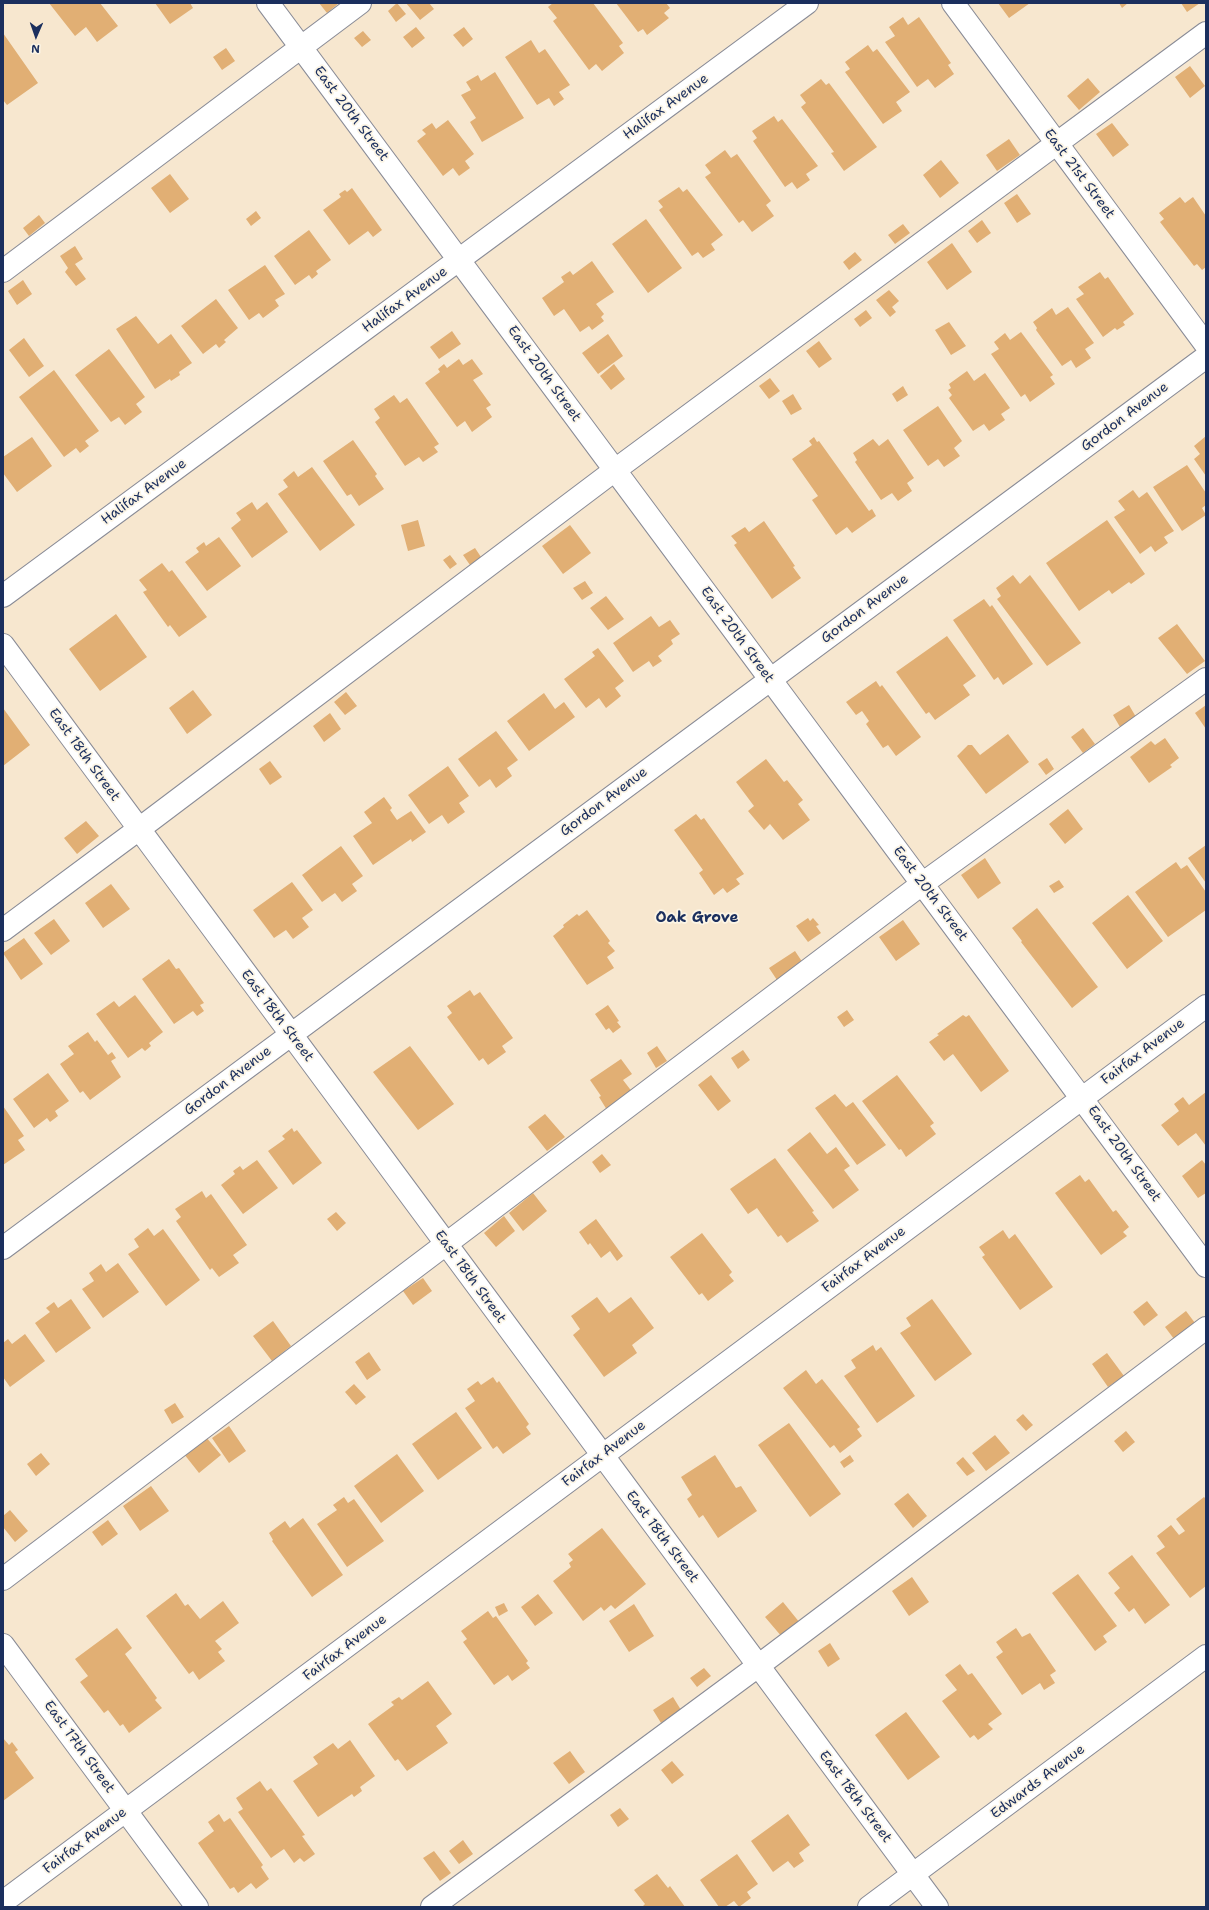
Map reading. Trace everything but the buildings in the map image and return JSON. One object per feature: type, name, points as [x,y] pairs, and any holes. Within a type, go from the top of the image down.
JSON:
[{"type":"street","name":"East 20th Street","points":[[268,3],[1206,1266]]},
{"type":"street","points":[[3,271],[360,3]]},
{"type":"street","name":"Halifax Avenue","points":[[3,596],[807,3]]},
{"type":"street","name":"East 21st Street","points":[[952,3],[1206,345]]},
{"type":"street","points":[[3,930],[615,470],[1206,33]]},
{"type":"street","name":"Gordon Avenue","points":[[3,1248],[1206,357]]},
{"type":"street","name":"East 18th Street","points":[[3,645],[937,1907]]},
{"type":"street","points":[[3,1579],[922,884],[1206,679]]},
{"type":"street","name":"Fairfax Avenue","points":[[3,1902],[1206,1006]]},
{"type":"street","points":[[432,1907],[758,1666],[1206,1328]]},
{"type":"street","name":"East 17th Street","points":[[3,1645],[197,1907]]},
{"type":"street","name":"Edwards Avenue","points":[[869,1907],[1206,1656]]},
{"type":"district","name":"Oak Grove","points":[[697,918]]}]
